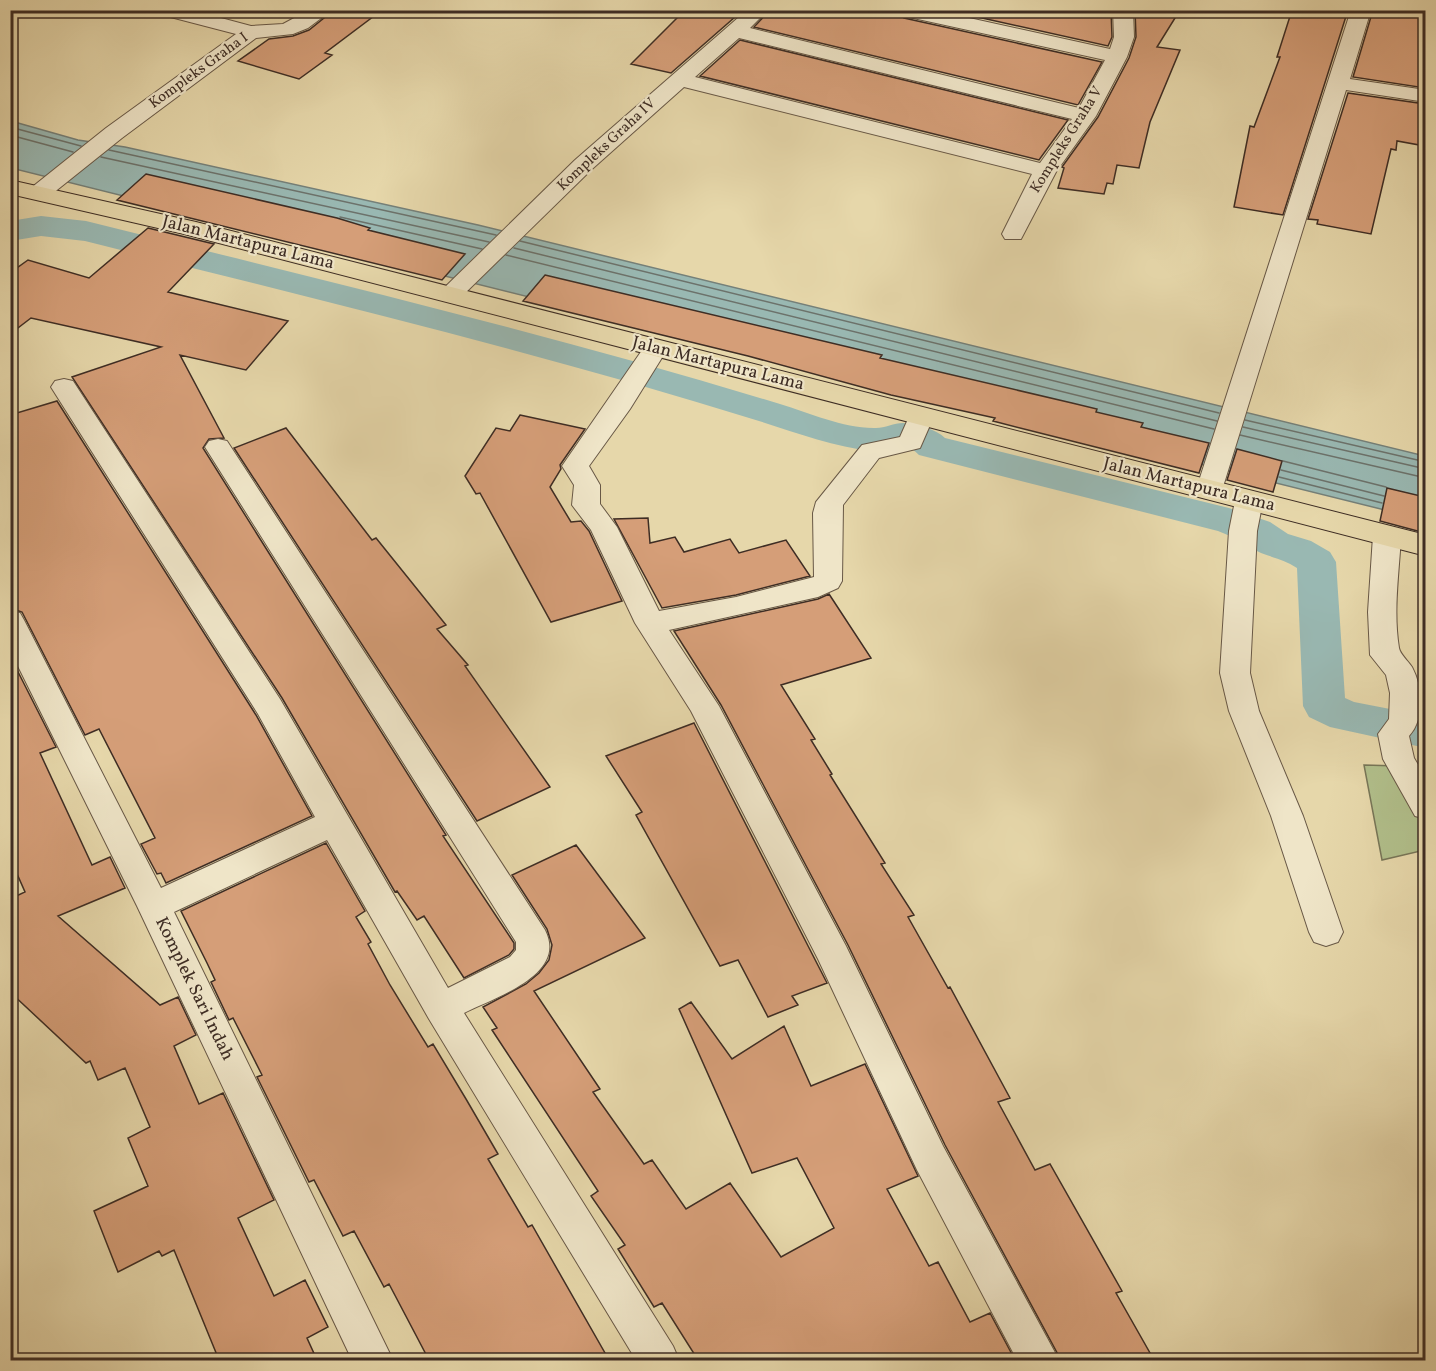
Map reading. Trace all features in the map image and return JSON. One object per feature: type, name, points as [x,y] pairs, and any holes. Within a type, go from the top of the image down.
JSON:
[{"type":"main road","name":"Jalan Martapura Lama","points":[[10,187],[45,189],[187,227],[455,291],[645,365],[915,430],[1212,483],[1245,518],[1387,536],[1425,546]]},
{"type":"street","points":[[166,10],[213,15],[251,32]]},
{"type":"street","name":"Kompleks Graha I","points":[[45,189],[114,133],[251,32],[286,30],[301,24],[323,10]]},
{"type":"street","name":"Kompleks Graha IV","points":[[455,291],[522,228],[583,165],[759,10]]},
{"type":"street","points":[[904,10],[1117,57]]},
{"type":"street","name":"Kompleks Graha V","points":[[1013,234],[1045,171],[1085,116],[1117,57],[1124,37],[1123,10]]},
{"type":"street","points":[[1212,483],[1361,10]]},
{"type":"street","points":[[737,31],[1085,116]]},
{"type":"street","points":[[681,80],[1045,171]]},
{"type":"street","points":[[1337,83],[1425,96]]},
{"type":"street","points":[[645,365],[575,466],[587,485],[586,505],[603,527],[650,622],[704,706],[834,956],[930,1158],[1039,1360]]},
{"type":"street","points":[[64,387],[269,707],[333,823],[441,1008],[659,1360]]},
{"type":"street","points":[[650,622],[746,605],[818,587],[828,581],[827,513],[830,502],[846,486],[871,452],[894,448],[915,430]]},
{"type":"street","points":[[218,447],[533,940],[535,949],[531,958],[522,967],[441,1008]]},
{"type":"street","points":[[1245,518],[1234,673],[1244,711],[1287,816],[1326,932]]},
{"type":"street","points":[[1387,536],[1382,612],[1385,655],[1398,666],[1405,682],[1398,728],[1399,759],[1425,807]]},
{"type":"street","name":"Komplek Sari Indah","points":[[10,620],[153,906],[373,1360]]},
{"type":"street","points":[[153,906],[333,823]]},
{"type":"green space","points":[[1364,765],[1399,766],[1425,826],[1425,850],[1382,860]]},
{"type":"water","points":[[11,121],[78,140],[125,147],[478,225],[1425,456],[1425,520],[11,168]]},
{"type":"building","points":[[334,10],[382,10],[325,53],[332,55],[299,79],[238,61],[269,39],[293,36],[309,30]]},
{"type":"building","points":[[685,10],[743,10],[671,73],[631,64]]},
{"type":"building","points":[[770,10],[893,10],[904,18],[1102,62],[1078,105],[754,27]]},
{"type":"building","points":[[946,10],[1111,10],[1112,37],[1108,46]]},
{"type":"building","points":[[1135,10],[1180,10],[1157,47],[1180,50],[1150,122],[1139,168],[1117,165],[1113,184],[1107,183],[1104,194],[1058,188],[1064,168],[1062,167],[1098,117],[1129,58],[1136,37]]},
{"type":"building","points":[[1292,10],[1348,10],[1283,215],[1234,207],[1250,126],[1254,127],[1280,57],[1277,57]]},
{"type":"building","points":[[1373,10],[1425,10],[1425,88],[1353,77]]},
{"type":"building","points":[[740,40],[1068,120],[1039,160],[700,76]]},
{"type":"building","points":[[1348,93],[1425,104],[1425,146],[1397,141],[1396,150],[1391,149],[1371,234],[1317,224],[1318,220],[1308,219]]},
{"type":"building","points":[[146,174],[337,218],[370,228],[368,230],[465,254],[442,280],[117,200]]},
{"type":"building","points":[[148,228],[214,244],[168,292],[288,321],[246,370],[180,355],[224,438],[209,439],[203,448],[446,835],[443,836],[514,943],[514,949],[509,955],[464,978],[424,916],[417,920],[397,891],[395,892],[282,698],[72,377],[161,347],[31,318],[10,334],[10,273],[28,260],[89,278]]},
{"type":"building","points":[[545,275],[1097,409],[1096,412],[1143,423],[1141,427],[1209,443],[1199,473],[993,421],[995,418],[891,395],[748,356],[523,301]]},
{"type":"building","points":[[57,401],[256,715],[312,816],[166,883],[161,873],[157,874],[141,844],[155,838],[99,729],[85,735],[22,612],[10,608],[10,415]]},
{"type":"building","points":[[520,415],[585,429],[560,465],[561,469],[550,487],[571,522],[581,521],[589,531],[622,601],[551,622],[480,493],[476,494],[465,476],[496,428],[510,431]]},
{"type":"building","points":[[286,428],[372,540],[376,538],[446,625],[437,629],[468,665],[465,666],[550,787],[477,821],[234,448]]},
{"type":"building","points":[[1237,449],[1282,461],[1273,492],[1227,480]]},
{"type":"building","points":[[1387,488],[1425,497],[1425,533],[1380,521]]},
{"type":"building","points":[[648,518],[650,543],[675,537],[684,552],[730,539],[739,553],[786,540],[810,576],[736,595],[662,608],[614,519]]},
{"type":"building","points":[[829,594],[871,658],[781,685],[815,739],[811,740],[832,774],[830,775],[885,863],[881,864],[914,915],[908,917],[948,988],[950,987],[1010,1098],[998,1102],[1035,1170],[1050,1164],[1122,1291],[1116,1293],[1154,1360],[1061,1360],[945,1145],[848,945],[721,705],[674,631],[818,599]]},
{"type":"building","points":[[10,656],[56,747],[40,753],[92,865],[110,857],[125,888],[58,916],[160,1005],[178,997],[196,1035],[174,1046],[199,1104],[223,1093],[274,1200],[238,1218],[274,1296],[305,1280],[328,1327],[307,1338],[317,1360],[219,1360],[174,1250],[162,1256],[159,1251],[118,1272],[94,1211],[148,1186],[128,1138],[150,1127],[125,1068],[98,1080],[90,1061],[86,1063],[10,992],[10,899],[25,892],[10,858]]},
{"type":"building","points":[[694,723],[827,983],[792,996],[798,1005],[768,1017],[738,960],[720,966],[636,815],[642,812],[606,756]]},
{"type":"building","points":[[326,843],[365,911],[356,917],[371,942],[368,944],[390,985],[428,1047],[433,1044],[466,1099],[498,1154],[488,1159],[528,1227],[532,1225],[609,1360],[429,1360],[389,1284],[384,1287],[354,1231],[343,1236],[314,1180],[309,1182],[257,1077],[262,1075],[233,1018],[229,1020],[211,982],[215,980],[181,911]]},
{"type":"building","points":[[576,845],[645,938],[534,991],[600,1089],[593,1092],[644,1164],[652,1160],[686,1209],[730,1183],[781,1257],[834,1228],[797,1158],[752,1173],[679,1009],[691,1002],[732,1059],[784,1026],[811,1086],[865,1064],[918,1176],[887,1189],[929,1266],[938,1262],[970,1322],[990,1313],[1015,1360],[698,1360],[662,1303],[654,1307],[618,1249],[625,1245],[591,1196],[598,1191],[492,1030],[497,1028],[483,1007],[526,984],[549,960],[552,945],[547,929],[512,875]]},
{"type":"waterway","points":[[10,231],[41,226],[86,231],[516,340],[707,393],[843,435],[876,440],[903,435],[926,440],[932,447],[1229,521],[1256,531],[1274,543],[1297,550],[1316,562],[1324,706],[1345,716],[1426,732]]}]
